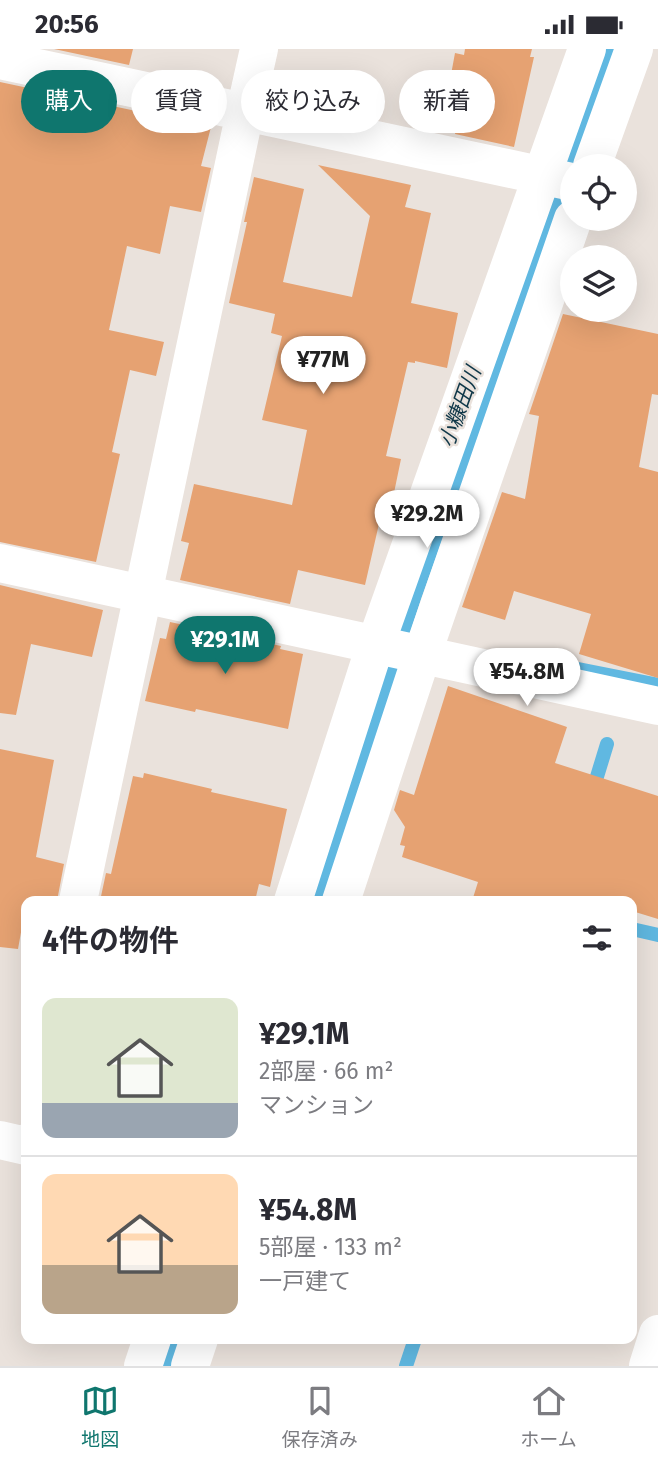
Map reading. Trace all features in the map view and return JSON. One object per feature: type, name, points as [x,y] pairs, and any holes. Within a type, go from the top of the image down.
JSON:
[{"type":"street","points":[[254,70],[259,49]]},
{"type":"street","points":[[342,896],[397,650],[554,179],[587,49]]},
{"type":"street","points":[[596,154],[634,49]]},
{"type":"street","points":[[0,60],[241,111]]},
{"type":"street","points":[[79,896],[241,131]]},
{"type":"street","points":[[342,133],[554,179]]},
{"type":"street","points":[[295,896],[568,231]]},
{"type":"street","points":[[0,563],[658,706]]},
{"type":"street","points":[[0,1140],[21,1144]]},
{"type":"street","points":[[648,1366],[658,1334]]},
{"type":"street","points":[[143,1366],[150,1344]]},
{"type":"street","points":[[190,1366],[197,1344]]},
{"type":"building","points":[[54,49],[133,49],[129,65]]},
{"type":"building","points":[[465,49],[532,49],[530,57],[534,57],[514,147],[455,134],[495,133],[495,70],[452,70],[455,53],[464,55]]},
{"type":"building","points":[[0,82],[21,86],[21,133],[117,133],[117,107],[131,110],[131,133],[209,133],[201,166],[211,168],[201,212],[170,206],[160,254],[127,246],[109,330],[164,342],[156,376],[130,370],[112,452],[120,454],[96,562],[0,542]]},
{"type":"building","points":[[318,165],[411,185],[405,207],[431,213],[411,303],[458,313],[447,368],[408,362],[386,456],[401,459],[389,517],[381,515],[365,585],[298,570],[290,604],[180,580],[189,543],[181,541],[194,484],[292,505],[307,430],[262,420],[282,336],[271,333],[275,314],[229,303],[254,177],[304,189],[283,282],[352,297],[370,216]]},
{"type":"building","points":[[560,322],[601,322],[658,334],[658,395],[652,394],[639,467],[658,472],[658,678],[579,654],[591,614],[514,591],[505,620],[462,607],[502,492],[525,499],[539,416],[529,414]]},
{"type":"building","points":[[0,585],[103,610],[92,657],[31,644],[16,715],[0,713]]},
{"type":"building","points":[[170,622],[281,646],[280,649],[303,654],[288,729],[145,701],[160,638],[166,639]]},
{"type":"building","points":[[448,686],[567,727],[555,763],[658,796],[658,919],[637,913],[637,896],[474,896],[478,882],[402,857],[405,846],[400,845],[405,827],[394,810],[400,790],[414,795]]},
{"type":"building","points":[[0,749],[54,760],[36,857],[64,864],[58,896],[21,896],[18,949],[0,947]]},
{"type":"building","points":[[144,773],[287,809],[270,887],[259,884],[256,896],[101,896],[106,873],[111,874],[133,776],[143,778]]},
{"type":"waterway","name":"小糠田川","points":[[318,896],[414,598],[611,49]]},
{"type":"waterway","points":[[553,664],[658,685]]},
{"type":"waterway","points":[[592,793],[607,744]]},
{"type":"waterway","points":[[637,930],[658,935]]},
{"type":"waterway","name":"小糠田川","points":[[167,1366],[174,1344]]},
{"type":"waterway","points":[[406,1366],[413,1344]]}]
